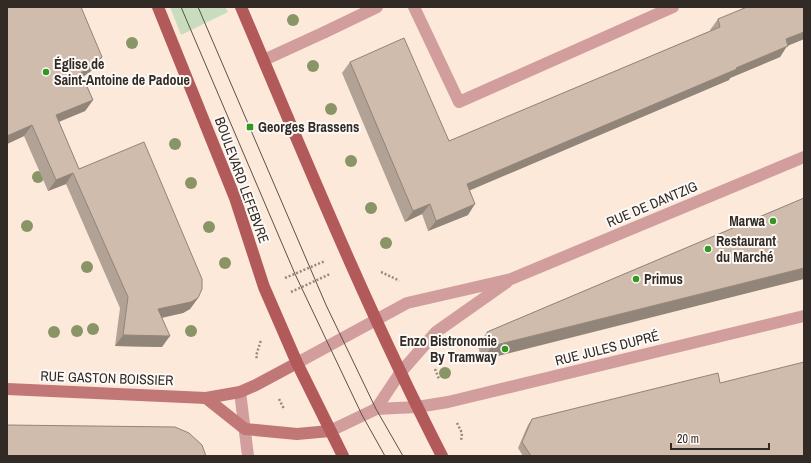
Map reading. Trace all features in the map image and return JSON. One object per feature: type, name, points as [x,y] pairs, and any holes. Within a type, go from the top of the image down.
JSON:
[{"type":"main road","name":"BOULEVARD LEFEBVRE","points":[[158,7],[235,198],[264,287],[297,363],[343,456]]},
{"type":"main road","points":[[241,7],[375,320],[442,456]]},
{"type":"main road","name":"RUE GASTON BOISSIER","points":[[7,389],[206,398],[240,392],[297,363]]},
{"type":"main road","points":[[206,398],[246,429],[297,434],[330,431]]},
{"type":"street","points":[[264,60],[377,7]]},
{"type":"street","points":[[414,7],[459,102],[673,7]]},
{"type":"street","name":"RUE DE DANTZIG","points":[[375,320],[407,303],[511,279],[804,157]]},
{"type":"street","name":"RUE DE DANTZIG","points":[[376,409],[400,373],[436,332],[511,279]]},
{"type":"street","name":"RUE JULES DUPRÉ","points":[[417,407],[465,398],[804,316]]},
{"type":"street","points":[[297,363],[375,320]]},
{"type":"street","points":[[240,392],[246,429],[248,456]]},
{"type":"street","points":[[330,431],[376,409],[417,407]]},
{"type":"path","points":[[283,279],[328,259]]},
{"type":"path","points":[[270,301],[351,265]]},
{"type":"path","points":[[432,363],[440,382]]},
{"type":"green space","points":[[170,7],[225,7],[228,12],[181,35]]},
{"type":"building","points":[[7,7],[81,7],[102,57],[81,73],[93,100],[56,115],[79,169],[144,142],[202,279],[202,289],[198,298],[191,302],[158,309],[170,336],[123,335],[128,297],[73,173],[56,180],[32,125],[7,136]]},
{"type":"building","points":[[747,7],[804,7],[804,32],[786,39],[788,46],[467,184],[475,204],[436,221],[430,204],[413,211],[350,62],[404,38],[449,141],[720,27],[718,19]]},
{"type":"building","points":[[804,198],[804,268],[492,346],[487,332]]},
{"type":"building","points":[[804,362],[804,456],[531,456],[522,442],[532,419],[718,373],[720,383]]},
{"type":"building","points":[[7,425],[175,427],[189,433],[202,445],[206,456],[7,456]]},
{"type":"tram line","points":[[181,7],[295,274],[362,415],[385,456]]},
{"type":"tram line","points":[[198,7],[326,305],[376,409],[403,456]]},
{"type":"place","name":"Église de Saint-Antoine de Padoue","points":[[46,72]]},
{"type":"place","name":"Georges Brassens","points":[[250,127]]},
{"type":"place","name":"Marwa","points":[[773,221]]},
{"type":"place","name":"Restaurant du Marché","points":[[708,249]]},
{"type":"place","name":"Primus","points":[[636,279]]},
{"type":"place","name":"Enzo Bistronomie By Tramway","points":[[505,349]]}]
